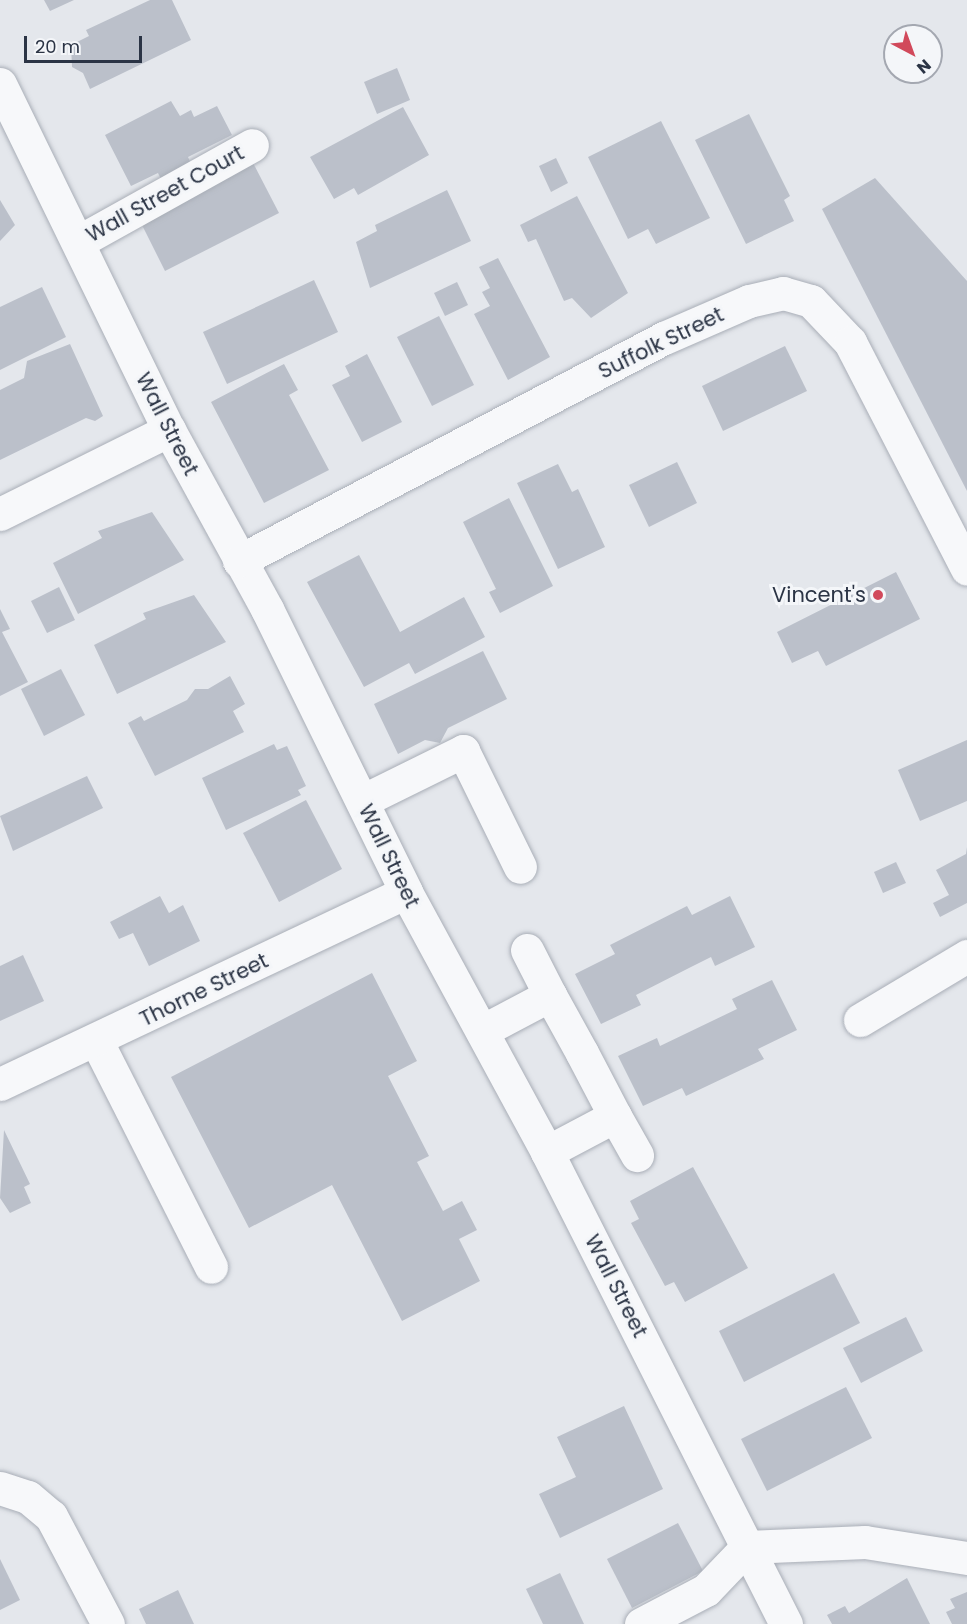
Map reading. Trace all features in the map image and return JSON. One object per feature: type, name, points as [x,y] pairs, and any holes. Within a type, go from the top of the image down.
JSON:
[{"type":"street","name":"Wall Street","points":[[0,84],[169,430],[239,561],[406,892],[547,1152],[786,1624]]},
{"type":"street","name":"Wall Street Court","points":[[78,242],[252,145]]},
{"type":"street","name":"Suffolk Street","points":[[239,561],[664,338],[749,301],[783,293],[811,301],[850,342],[967,569]]},
{"type":"street","points":[[0,514],[169,430]]},
{"type":"street","points":[[362,801],[463,751],[520,867]]},
{"type":"street","name":"Thorne Street","points":[[0,1084],[97,1042],[406,892]]},
{"type":"street","points":[[527,950],[637,1155]]},
{"type":"street","points":[[860,1020],[967,956]]},
{"type":"street","points":[[482,1031],[550,995]]},
{"type":"street","points":[[97,1042],[211,1267]]},
{"type":"street","points":[[547,1152],[615,1116]]},
{"type":"street","points":[[0,1488],[28,1497],[51,1516],[108,1624]]},
{"type":"street","points":[[641,1624],[706,1590],[747,1547],[865,1542],[967,1558]]},
{"type":"building","points":[[44,0],[74,0],[50,11]]},
{"type":"building","points":[[150,0],[172,0],[191,40],[90,89],[83,73],[72,67],[71,45],[89,36],[86,30]]},
{"type":"building","points":[[397,68],[410,100],[377,114],[364,82]]},
{"type":"building","points":[[171,101],[180,116],[191,110],[194,117],[217,106],[232,135],[188,157],[192,166],[162,181],[158,173],[131,186],[105,135]]},
{"type":"building","points":[[403,107],[429,155],[358,195],[354,188],[334,199],[310,157]]},
{"type":"building","points":[[749,114],[790,196],[784,200],[794,221],[746,244],[695,140]]},
{"type":"building","points":[[661,121],[710,218],[656,244],[648,229],[628,239],[588,157]]},
{"type":"building","points":[[556,158],[568,183],[551,192],[539,166]]},
{"type":"building","points":[[252,161],[279,213],[165,271],[139,219]]},
{"type":"building","points":[[875,178],[967,281],[967,491],[822,209]]},
{"type":"building","points":[[447,190],[471,241],[370,288],[356,242],[377,231],[375,225]]},
{"type":"building","points":[[577,196],[628,293],[591,318],[572,298],[564,301],[536,239],[528,242],[520,225]]},
{"type":"building","points":[[0,200],[15,225],[0,241]]},
{"type":"building","points":[[498,258],[550,357],[508,380],[474,314],[490,306],[482,292],[490,288],[479,267]]},
{"type":"building","points":[[314,280],[338,332],[227,384],[203,332]]},
{"type":"building","points":[[457,282],[468,305],[445,316],[434,293]]},
{"type":"building","points":[[42,287],[66,337],[0,370],[0,307]]},
{"type":"building","points":[[439,316],[474,385],[432,406],[397,337]]},
{"type":"building","points":[[70,344],[103,416],[95,421],[86,418],[0,460],[0,390],[24,378],[27,361]]},
{"type":"building","points":[[785,346],[807,391],[723,431],[702,386]]},
{"type":"building","points":[[367,354],[402,422],[362,442],[332,385],[350,376],[345,366]]},
{"type":"building","points":[[284,364],[298,390],[289,395],[329,470],[264,503],[211,402]]},
{"type":"building","points":[[677,462],[697,503],[649,527],[629,485]]},
{"type":"building","points":[[558,464],[572,492],[578,489],[605,547],[558,569],[517,483]]},
{"type":"building","points":[[509,498],[553,586],[500,613],[489,592],[496,589],[463,522]]},
{"type":"building","points":[[152,512],[184,560],[78,614],[53,563],[102,538],[98,531]]},
{"type":"building","points":[[359,555],[400,632],[464,597],[485,637],[415,674],[409,663],[364,687],[307,582]]},
{"type":"building","name":"Vincent's","points":[[896,572],[920,619],[826,666],[818,651],[792,663],[777,632]]},
{"type":"building","points":[[59,587],[75,620],[47,633],[31,601]]},
{"type":"building","points":[[194,595],[226,642],[117,694],[94,645],[146,619],[143,613]]},
{"type":"building","points":[[0,609],[10,629],[2,632],[28,682],[0,696]]},
{"type":"building","points":[[483,651],[507,699],[448,728],[440,743],[425,740],[398,754],[374,704]]},
{"type":"building","points":[[61,669],[85,715],[44,736],[21,689]]},
{"type":"building","points":[[230,676],[245,704],[233,711],[244,732],[155,776],[128,723],[141,716],[144,721],[187,700],[195,689],[208,689]]},
{"type":"building","points":[[967,740],[967,801],[920,821],[898,770]]},
{"type":"building","points":[[274,744],[277,750],[287,746],[306,786],[298,790],[301,795],[226,830],[202,778]]},
{"type":"building","points":[[87,776],[103,808],[13,851],[0,816]]},
{"type":"building","points":[[306,800],[342,869],[279,902],[243,833]]},
{"type":"building","points":[[967,847],[967,903],[940,917],[933,903],[949,895],[936,870],[966,854]]},
{"type":"building","points":[[896,862],[906,883],[883,893],[874,872]]},
{"type":"building","points":[[160,896],[169,913],[183,905],[200,941],[149,966],[133,933],[119,939],[110,922]]},
{"type":"building","points":[[730,896],[755,947],[715,966],[711,957],[636,995],[641,1005],[601,1024],[575,974],[615,954],[610,945],[687,906],[692,915]]},
{"type":"building","points":[[23,955],[44,1001],[0,1021],[0,966]]},
{"type":"building","points":[[372,973],[417,1061],[388,1076],[429,1156],[417,1162],[443,1211],[462,1201],[477,1230],[459,1239],[480,1281],[402,1321],[332,1185],[249,1228],[171,1077]]},
{"type":"building","points":[[772,980],[797,1030],[758,1049],[764,1059],[686,1096],[682,1088],[643,1106],[618,1056],[657,1038],[660,1046],[737,1009],[732,999]]},
{"type":"building","points":[[4,1130],[30,1184],[24,1187],[31,1203],[10,1213],[0,1198]]},
{"type":"building","points":[[693,1167],[748,1268],[685,1302],[674,1282],[665,1286],[631,1223],[639,1219],[630,1201]]},
{"type":"building","points":[[834,1273],[860,1323],[744,1382],[719,1331]]},
{"type":"building","points":[[906,1317],[923,1351],[861,1383],[843,1348]]},
{"type":"building","points":[[846,1387],[872,1438],[767,1491],[741,1439]]},
{"type":"building","points":[[624,1406],[663,1489],[560,1538],[539,1494],[576,1477],[557,1437]]},
{"type":"building","points":[[678,1523],[703,1571],[632,1608],[607,1559]]},
{"type":"building","points":[[0,1559],[20,1600],[0,1610]]},
{"type":"building","points":[[560,1573],[584,1624],[543,1624],[526,1589]]},
{"type":"building","points":[[907,1578],[930,1624],[832,1624],[827,1615],[845,1606],[849,1613]]},
{"type":"building","points":[[178,1590],[194,1624],[146,1624],[139,1609]]},
{"type":"building","points":[[967,1592],[967,1624],[952,1624],[946,1612],[955,1608],[950,1599]]},
{"type":"place","name":"Vincent's","points":[[878,595]]}]
